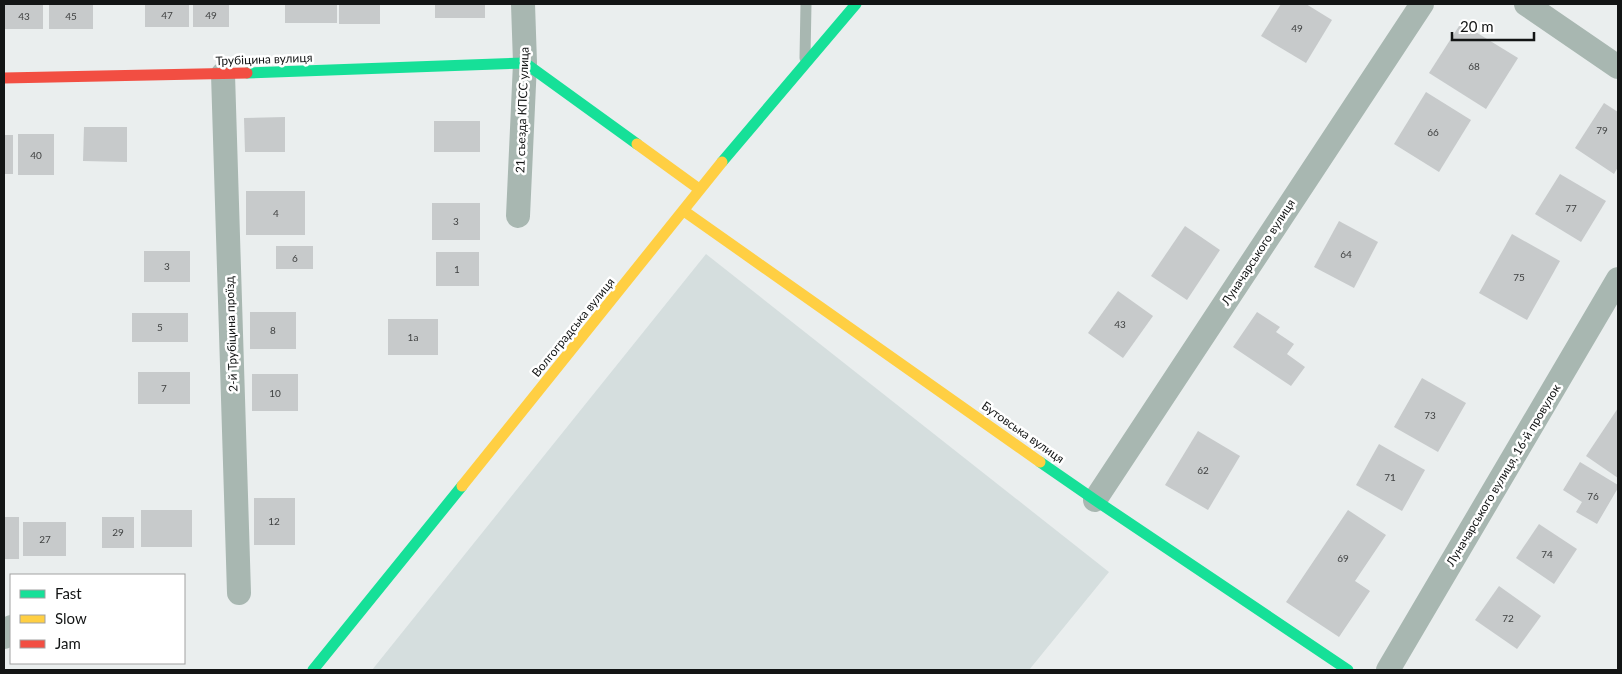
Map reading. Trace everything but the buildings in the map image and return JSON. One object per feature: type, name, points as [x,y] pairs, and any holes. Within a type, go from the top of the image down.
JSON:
[{"type":"street","name":"21 съезда КПСС улица","points":[[518,216],[525,62],[523,4]]},
{"type":"street","name":"Волгоградська вулиця","points":[[313,670],[699,190],[856,4]]},
{"type":"street","name":"Луначарського вулиця","points":[[1095,500],[1422,4]]},
{"type":"street","points":[[1526,4],[1618,67]]},
{"type":"street","name":"Трубіцина вулиця","points":[[4,78],[223,74],[525,62]]},
{"type":"street","points":[[525,62],[699,190]]},
{"type":"street","name":"2-й Трубіцина проїзд","points":[[223,74],[239,593]]},
{"type":"street","name":"Бутовська вулиця","points":[[684,211],[1095,500],[1348,670]]},
{"type":"street","name":"Луначарського вулиця, 16-й провулок","points":[[1388,670],[1618,279]]},
{"type":"lane","points":[[805,64],[806,4]]},
{"type":"lane","points":[[320,661],[332,670]]},
{"type":"shaded area","points":[[706,254],[1109,572],[1029,670],[372,670]]},
{"type":"traffic: fast","points":[[722,162],[856,4]]},
{"type":"traffic: fast","points":[[247,73],[525,63],[637,144]]},
{"type":"traffic: fast","points":[[1040,462],[1348,670]]},
{"type":"traffic: fast","points":[[313,670],[462,486]]},
{"type":"traffic: slow","points":[[637,144],[699,189]]},
{"type":"traffic: slow","points":[[462,486],[722,162]]},
{"type":"traffic: slow","points":[[684,211],[1040,462]]},
{"type":"traffic: jam","points":[[4,78],[247,73]]}]
